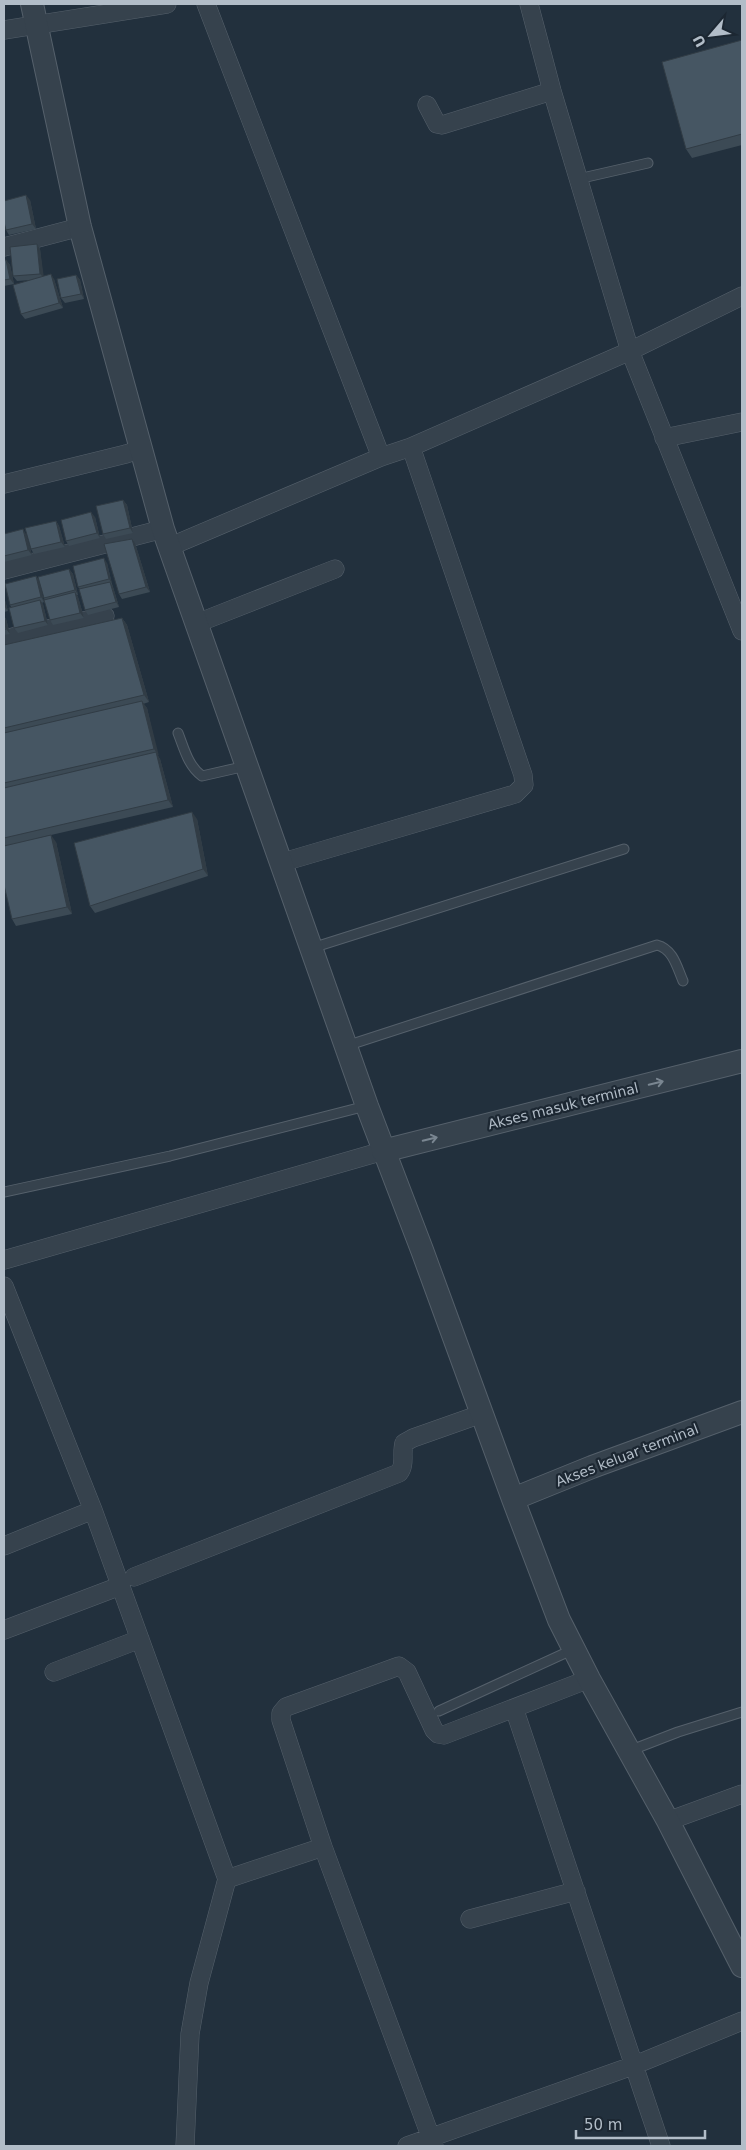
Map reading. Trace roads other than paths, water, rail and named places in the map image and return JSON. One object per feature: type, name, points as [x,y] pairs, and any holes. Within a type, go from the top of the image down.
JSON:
[{"type":"street","points":[[4,30],[34,14],[167,4]]},
{"type":"street","points":[[206,4],[381,457]]},
{"type":"street","points":[[529,4],[552,91],[630,351],[742,631]]},
{"type":"street","points":[[34,14],[80,227],[166,538],[383,1151],[422,1250],[559,1620],[589,1679],[668,1821],[742,1966]]},
{"type":"street","points":[[427,105],[437,124],[442,126],[552,91]]},
{"type":"street","points":[[4,246],[80,227]]},
{"type":"street","points":[[4,570],[166,538],[411,447],[630,351],[742,296]]},
{"type":"street","points":[[664,438],[742,422]]},
{"type":"street","points":[[280,863],[515,794],[524,785],[520,765],[411,447]]},
{"type":"street","points":[[4,484],[141,449]]},
{"type":"street","points":[[195,624],[335,569]]},
{"type":"street","points":[[4,639],[105,616]]},
{"type":"street","name":"Akses masuk terminal","points":[[383,1151],[742,1062]]},
{"type":"street","points":[[4,1260],[383,1151]]},
{"type":"street","points":[[4,1286],[93,1510],[127,1582],[140,1639],[227,1879],[199,1984],[190,2034],[185,2146]]},
{"type":"street","name":"Akses keluar terminal","points":[[513,1499],[592,1467],[742,1412]]},
{"type":"street","points":[[4,1630],[399,1473],[404,1464],[402,1451],[404,1443],[413,1438],[482,1414]]},
{"type":"street","points":[[4,1546],[93,1510]]},
{"type":"street","points":[[54,1672],[140,1639]]},
{"type":"street","points":[[432,2142],[323,1847],[280,1720],[281,1713],[286,1707],[399,1666],[406,1672],[434,1730],[438,1734],[444,1734],[589,1679]]},
{"type":"street","points":[[514,1708],[635,2065],[660,2146]]},
{"type":"street","points":[[668,1821],[742,1794]]},
{"type":"street","points":[[227,1879],[323,1847]]},
{"type":"street","points":[[470,1920],[576,1890]]},
{"type":"street","points":[[408,2146],[432,2142],[635,2065],[742,2021]]},
{"type":"lane","points":[[578,179],[648,163]]},
{"type":"lane","points":[[178,733],[195,772],[202,776],[246,766]]},
{"type":"lane","points":[[311,948],[624,849]]},
{"type":"lane","points":[[346,1046],[656,945],[663,946],[670,952],[684,981]]},
{"type":"lane","points":[[4,1192],[170,1156],[367,1106]]},
{"type":"lane","points":[[439,1711],[574,1649]]},
{"type":"lane","points":[[629,1751],[678,1732],[742,1712]]}]
